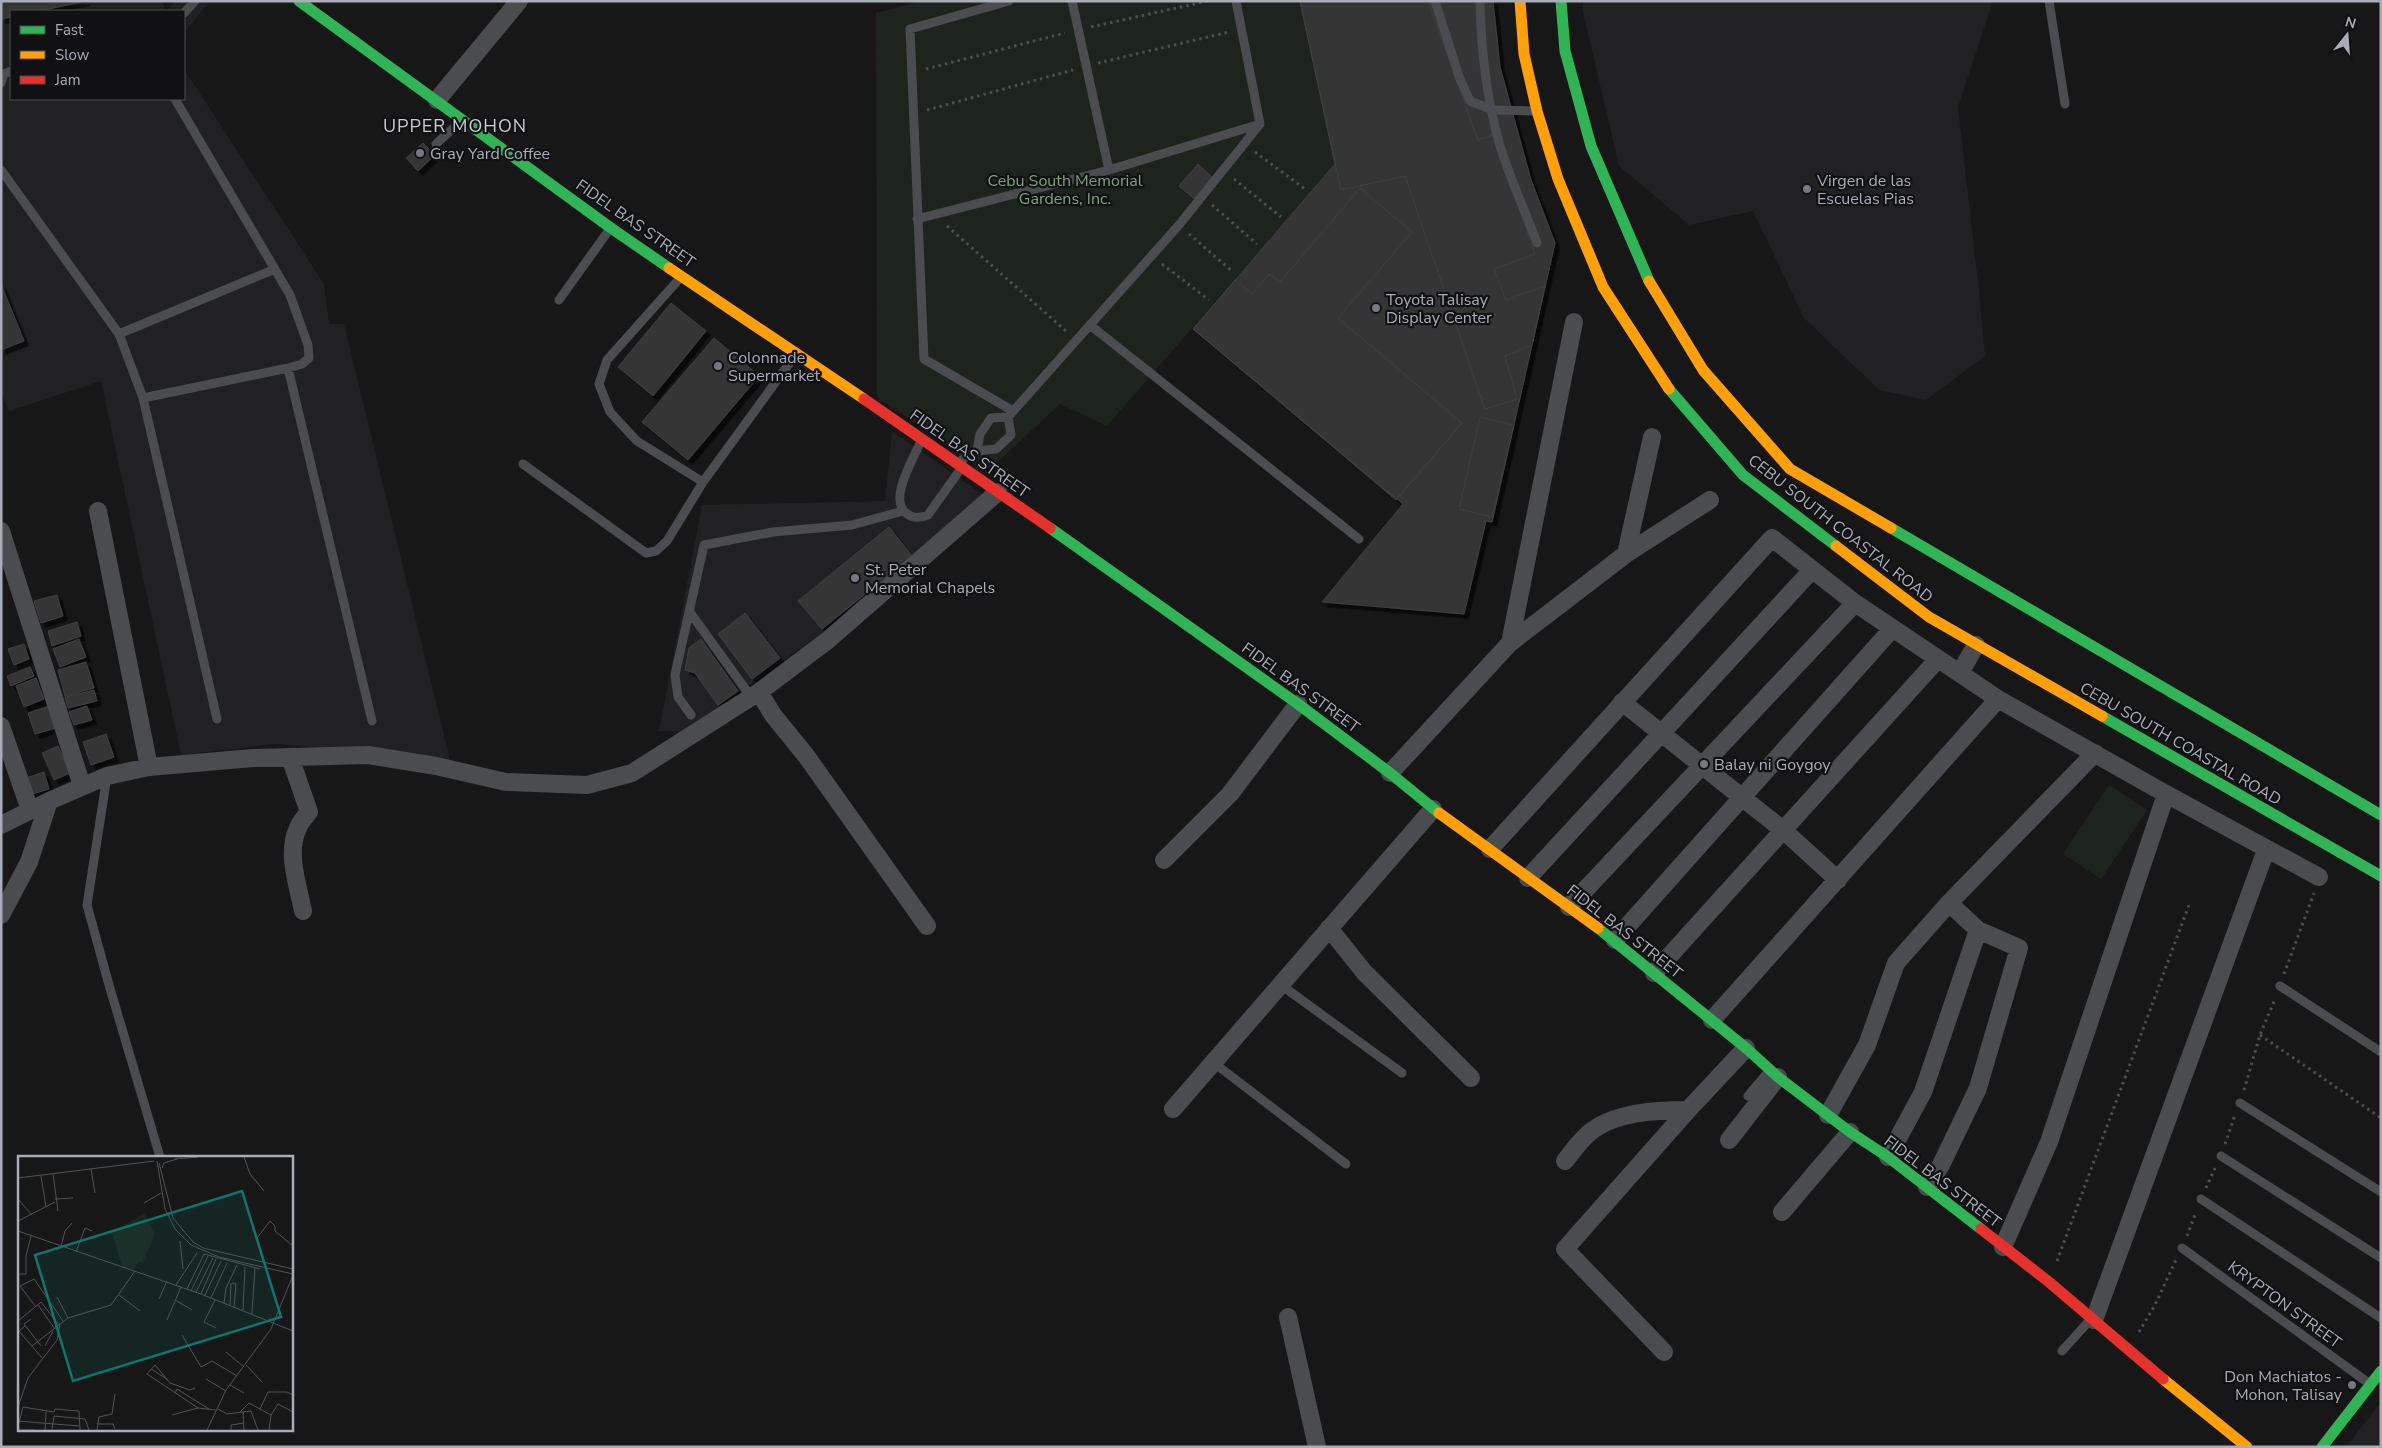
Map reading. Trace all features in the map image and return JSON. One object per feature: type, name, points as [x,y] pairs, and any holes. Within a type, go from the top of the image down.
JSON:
[{"type":"main road","name":"FIDEL BAS STREET","points":[[299,1],[611,228],[683,275],[960,465],[1298,704],[1390,773],[1433,809],[1615,940],[1774,1073],[1850,1132],[1888,1157],[2049,1282],[2128,1350],[2248,1447]]},
{"type":"main road","name":"CEBU SOUTH COASTAL ROAD","points":[[1520,1],[1524,54],[1537,111],[1558,179],[1603,287],[1673,396],[1743,475],[1929,617],[2381,876]]},
{"type":"main road","name":"CEBU SOUTH COASTAL ROAD","points":[[1561,1],[1565,51],[1591,146],[1645,275],[1703,370],[1790,470],[2381,815]]},
{"type":"main road","points":[[2322,1447],[2381,1370]]},
{"type":"street","points":[[437,100],[519,1]]},
{"type":"street","points":[[1510,643],[1574,322]]},
{"type":"street","points":[[1626,554],[1652,437]]},
{"type":"street","points":[[1,825],[49,801],[107,776],[149,767],[253,758],[368,755],[436,766],[506,782],[587,785],[632,773],[755,694],[828,640],[998,492]]},
{"type":"street","points":[[1390,773],[1510,643],[1626,554],[1710,500]]},
{"type":"street","points":[[98,511],[149,767]]},
{"type":"street","points":[[1,531],[82,786]]},
{"type":"street","points":[[1490,850],[1772,538],[1892,630],[1998,699],[2266,850],[2319,877]]},
{"type":"street","points":[[1528,878],[1662,735],[1812,570]]},
{"type":"street","points":[[1569,907],[1702,768],[1855,603]]},
{"type":"street","points":[[1615,940],[1892,630]]},
{"type":"street","points":[[1960,673],[1976,645]]},
{"type":"street","points":[[1654,973],[1938,659]]},
{"type":"street","points":[[755,694],[927,926]]},
{"type":"street","points":[[1712,1020],[1998,699]]},
{"type":"street","points":[[1622,702],[1702,768],[1783,830],[1838,880]]},
{"type":"street","points":[[1164,860],[1230,794],[1298,704]]},
{"type":"street","points":[[1,726],[30,810]]},
{"type":"street","points":[[1828,1115],[1867,1045],[1896,963],[1949,902],[2096,753]]},
{"type":"street","points":[[290,757],[309,812],[297,828],[294,843],[294,868],[303,911]]},
{"type":"street","points":[[2003,1247],[2049,1142],[2166,794]]},
{"type":"street","points":[[1,915],[29,862],[49,801]]},
{"type":"street","points":[[1173,1109],[1433,809]]},
{"type":"street","points":[[2093,1319],[2266,850]]},
{"type":"street","points":[[1927,1187],[1941,1165],[1978,1088],[2019,948],[1978,930],[1949,902]]},
{"type":"street","points":[[1329,928],[1364,972],[1471,1078]]},
{"type":"street","points":[[1888,1157],[1923,1092],[1978,930]]},
{"type":"street","points":[[1664,1352],[1565,1249],[1688,1110],[1746,1048]]},
{"type":"street","points":[[1729,1140],[1774,1073]]},
{"type":"street","points":[[1565,1161],[1588,1133],[1605,1122],[1657,1110],[1688,1110]]},
{"type":"street","points":[[1782,1212],[1850,1132]]},
{"type":"street","points":[[1288,1317],[1317,1447]]},
{"type":"lane","points":[[185,12],[194,1]]},
{"type":"lane","points":[[1009,1],[910,29],[924,359],[1010,414]]},
{"type":"lane","points":[[1072,1],[1108,170]]},
{"type":"lane","points":[[977,451],[980,434],[991,418],[1010,414],[1179,225],[1260,124],[1236,1]]},
{"type":"lane","points":[[1435,1],[1460,80],[1470,101],[1493,110],[1537,111]]},
{"type":"lane","points":[[1480,1],[1480,24],[1500,146],[1537,243]]},
{"type":"lane","points":[[2049,1],[2065,104]]},
{"type":"lane","points":[[1,83],[4,74],[10,71]]},
{"type":"lane","points":[[143,398],[288,368],[302,364],[310,358],[308,345],[290,295],[176,100]]},
{"type":"lane","points":[[436,144],[463,119]]},
{"type":"lane","points":[[917,219],[936,216],[1108,170],[1260,124]]},
{"type":"lane","points":[[1,170],[119,334],[143,398],[217,719]]},
{"type":"lane","points":[[559,300],[611,228]]},
{"type":"lane","points":[[119,334],[275,269]]},
{"type":"lane","points":[[683,275],[607,360],[599,384],[610,412],[637,441],[703,482]]},
{"type":"lane","points":[[1090,326],[1360,539]]},
{"type":"lane","points":[[523,464],[646,553],[656,551],[667,540],[703,482],[796,354]]},
{"type":"lane","points":[[288,368],[372,721]]},
{"type":"lane","points":[[922,439],[899,490],[898,501],[904,511],[915,518],[928,515],[960,465],[977,451],[996,449],[1011,435],[1010,414]]},
{"type":"lane","points":[[691,715],[678,697],[675,675],[704,545],[773,532],[852,525],[904,511]]},
{"type":"lane","points":[[689,610],[755,694]]},
{"type":"lane","points":[[107,776],[87,905],[160,1156]]},
{"type":"lane","points":[[1281,985],[1402,1073]]},
{"type":"lane","points":[[2280,986],[2381,1052]]},
{"type":"lane","points":[[1214,1063],[1346,1164]]},
{"type":"lane","points":[[1748,1096],[1774,1073]]},
{"type":"lane","points":[[2240,1103],[2381,1192]]},
{"type":"lane","points":[[2221,1156],[2381,1258]]},
{"type":"lane","points":[[2201,1199],[2381,1318]]},
{"type":"lane","name":"KRYPTON STREET","points":[[2182,1248],[2370,1384]]},
{"type":"lane","points":[[2062,1351],[2093,1319]]},
{"type":"path","points":[[911,73],[1079,30],[1208,1]]},
{"type":"path","points":[[1244,144],[1305,189]]},
{"type":"path","points":[[1222,170],[1281,217]]},
{"type":"path","points":[[1202,196],[1257,244]]},
{"type":"path","points":[[936,216],[1070,335],[1090,326]]},
{"type":"path","points":[[1179,225],[1233,272]]},
{"type":"path","points":[[1152,256],[1209,300]]},
{"type":"path","points":[[2128,1350],[2156,1305],[2221,1156],[2240,1103],[2260,1036],[2319,877]]},
{"type":"path","points":[[2049,1282],[2189,905]]},
{"type":"path","points":[[2260,1036],[2381,1118]]},
{"type":"shaded area","points":[[1,1],[162,1],[165,10],[10,10],[10,100],[185,100],[185,71],[324,284],[329,324],[344,324],[450,760],[276,744],[181,755],[101,381],[9,411],[1,393]]},
{"type":"shaded area","points":[[175,1],[210,1],[186,30],[185,50],[185,10],[168,10]]},
{"type":"shaded area","name":"Virgen de las Escuelas Pias","points":[[1583,1],[1993,1],[1958,107],[1985,356],[1926,400],[1879,390],[1804,318],[1753,211],[1689,225],[1619,166],[1583,12]]},
{"type":"shaded area","points":[[892,431],[986,497],[849,613],[686,731],[659,731],[702,505],[885,501]]},
{"type":"shaded area","points":[[2381,1402],[2381,1447],[2346,1447]]},
{"type":"green space","name":"Cebu South Memorial Gardens, Inc.","points":[[922,1],[1300,1],[1335,164],[1107,426],[1060,404],[986,473],[877,397],[876,13]]},
{"type":"green space","points":[[2109,785],[2147,810],[2101,879],[2063,854]]},
{"type":"building","points":[[1,1],[86,1],[44,10],[10,10],[10,17],[1,19]]},
{"type":"building","name":"Toyota Talisay Display Center","points":[[1300,1],[1493,1],[1500,67],[1531,180],[1555,243],[1492,522],[1486,521],[1464,614],[1322,602],[1403,504],[1193,329],[1335,164]]},
{"type":"building","points":[[1300,1],[1428,1],[1478,140],[1493,135],[1535,254],[1494,269],[1506,300],[1545,286],[1532,345],[1505,356],[1517,399],[1485,409],[1405,176],[1341,190]]},
{"type":"building","points":[[423,143],[435,155],[418,171],[406,158]]},
{"type":"building","points":[[1198,164],[1213,178],[1194,199],[1179,186]]},
{"type":"building","points":[[1360,188],[1412,232],[1338,318],[1462,423],[1396,500],[1193,329],[1235,280],[1252,294],[1269,274],[1280,282]]},
{"type":"building","points":[[1,284],[24,341],[1,350]]},
{"type":"building","points":[[671,303],[706,331],[653,396],[618,367]]},
{"type":"building","points":[[714,338],[759,376],[688,460],[642,422]]},
{"type":"building","points":[[1480,417],[1514,425],[1492,517],[1459,509]]},
{"type":"building","name":"St. Peter Memorial Chapels","points":[[889,527],[912,556],[822,629],[798,601]]},
{"type":"building","points":[[57,595],[63,616],[41,623],[34,601]]},
{"type":"building","points":[[745,613],[780,658],[752,679],[718,634]]},
{"type":"building","points":[[77,622],[81,636],[52,646],[48,631]]},
{"type":"building","points":[[79,639],[86,657],[60,667],[53,649]]},
{"type":"building","points":[[701,639],[738,691],[718,705],[695,673],[685,670],[689,648]]},
{"type":"building","points":[[24,644],[29,659],[14,665],[8,649]]},
{"type":"building","points":[[86,662],[94,688],[65,696],[58,670]]},
{"type":"building","points":[[30,667],[34,676],[11,686],[7,676]]},
{"type":"building","points":[[36,678],[44,699],[24,707],[16,686]]},
{"type":"building","points":[[94,690],[97,701],[68,708],[65,697]]},
{"type":"building","points":[[50,706],[56,728],[35,734],[28,713]]},
{"type":"building","points":[[87,706],[92,720],[74,725],[69,712]]},
{"type":"building","points":[[106,734],[114,757],[91,765],[83,742]]},
{"type":"building","points":[[58,746],[70,773],[54,780],[42,753]]},
{"type":"building","points":[[44,772],[49,789],[29,795],[23,779]]},
{"type":"traffic: fast","points":[[299,1],[611,228],[669,268]]},
{"type":"traffic: fast","points":[[1561,1],[1565,51],[1591,146],[1649,281]]},
{"type":"traffic: fast","points":[[1669,389],[1743,475],[1836,546]]},
{"type":"traffic: fast","points":[[1050,528],[1298,704],[1390,773],[1439,813]]},
{"type":"traffic: fast","points":[[1891,528],[2381,815]]},
{"type":"traffic: fast","points":[[2102,716],[2381,876]]},
{"type":"traffic: fast","points":[[1598,928],[1746,1048],[1778,1077],[1850,1132],[1888,1157],[1981,1229]]},
{"type":"traffic: fast","points":[[2322,1447],[2381,1371]]},
{"type":"traffic: slow","points":[[1520,1],[1524,54],[1537,111],[1558,179],[1603,287],[1669,389]]},
{"type":"traffic: slow","points":[[669,268],[864,399]]},
{"type":"traffic: slow","points":[[1649,281],[1703,370],[1790,469],[1891,528]]},
{"type":"traffic: slow","points":[[1836,546],[1929,617],[2102,716]]},
{"type":"traffic: slow","points":[[1439,813],[1598,928]]},
{"type":"traffic: slow","points":[[2163,1379],[2247,1447]]},
{"type":"traffic: jam","points":[[864,399],[1050,528]]},
{"type":"traffic: jam","points":[[1981,1229],[2049,1282],[2163,1379]]},
{"type":"place","name":"Gray Yard Coffee","points":[[420,153]]},
{"type":"place","name":"Virgen de las Escuelas Pias","points":[[1807,189]]},
{"type":"place","name":"Toyota Talisay Display Center","points":[[1376,308]]},
{"type":"place","name":"Colonnade Supermarket","points":[[718,366]]},
{"type":"place","name":"St. Peter Memorial Chapels","points":[[855,578]]},
{"type":"place","name":"Balay ni Goygoy","points":[[1704,764]]},
{"type":"place","name":"Don Machiatos - Mohon, Talisay","points":[[2352,1385]]},
{"type":"district","name":"UPPER MOHON","points":[[455,126]]}]
